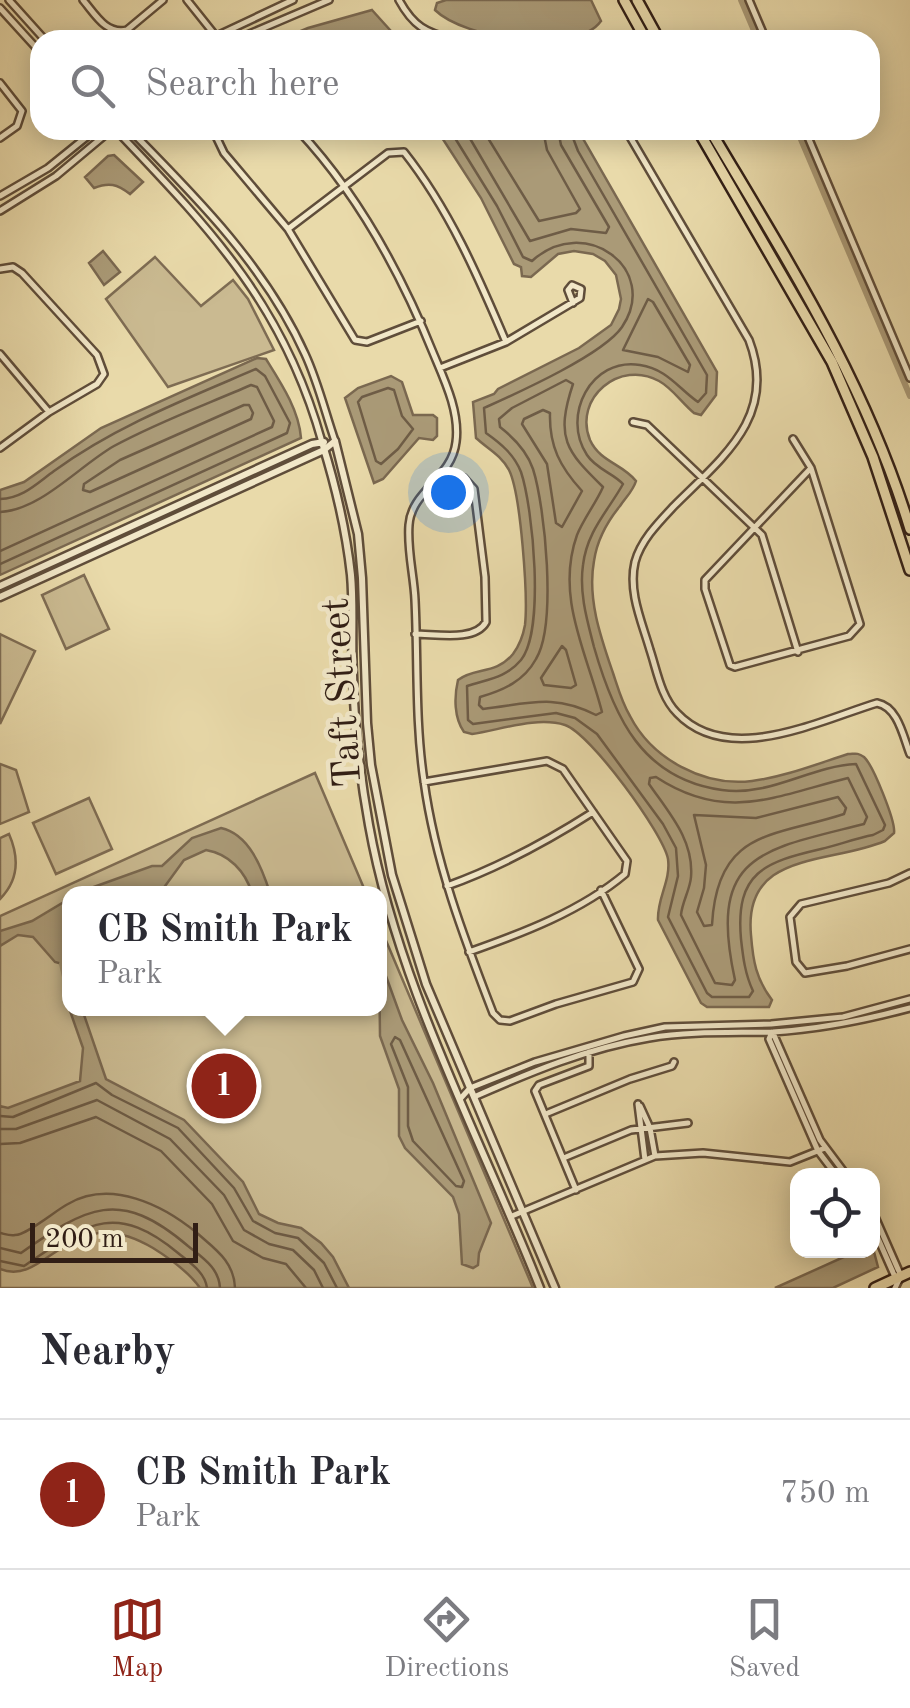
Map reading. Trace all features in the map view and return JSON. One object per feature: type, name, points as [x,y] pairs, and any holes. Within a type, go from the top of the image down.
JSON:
[{"type":"main road","points":[[624,0],[640,30]]},
{"type":"main road","points":[[637,0],[654,30]]},
{"type":"main road","points":[[704,140],[832,362],[873,456],[910,570]]},
{"type":"main road","points":[[716,140],[844,360],[868,410],[910,529]]},
{"type":"main road","points":[[875,1288],[900,1279]]},
{"type":"street","points":[[9,0],[36,30]]},
{"type":"street","points":[[83,0],[110,30]]},
{"type":"street","points":[[126,30],[162,0]]},
{"type":"street","points":[[187,0],[211,30]]},
{"type":"street","points":[[234,30],[293,0]]},
{"type":"street","points":[[258,30],[329,0]]},
{"type":"street","points":[[398,0],[422,30]]},
{"type":"street","points":[[750,0],[762,30]]},
{"type":"street","points":[[0,8],[30,41]]},
{"type":"street","points":[[0,83],[22,111],[18,126],[0,138]]},
{"type":"street","points":[[0,196],[48,168],[83,140]]},
{"type":"street","points":[[0,211],[56,176],[101,140]]},
{"type":"street","name":"Taft Street","points":[[124,140],[183,200],[237,264],[271,318],[314,412],[343,520],[353,618],[354,713],[369,827],[384,886]]},
{"type":"street","name":"Taft Street","points":[[140,140],[192,192],[245,258],[304,350],[335,441],[358,534],[370,751],[392,875],[426,984],[555,1288]]},
{"type":"street","points":[[218,140],[224,153],[288,229],[348,332],[360,342],[368,342],[421,321]]},
{"type":"street","points":[[306,140],[344,186],[381,242],[421,321],[456,422],[456,441],[446,472],[416,502],[409,524],[424,782],[447,886],[469,952],[493,1012],[500,1020],[510,1021],[626,985],[638,976],[602,890]]},
{"type":"street","points":[[632,140],[749,340],[759,378],[755,406],[744,431],[658,523],[636,561],[633,594],[664,693],[677,713],[704,732],[742,740],[763,738],[877,703],[886,705],[894,714],[910,754]]},
{"type":"street","points":[[808,140],[910,378]]},
{"type":"street","points":[[288,229],[394,150],[404,152],[447,216],[478,274],[506,342]]},
{"type":"street","points":[[183,200],[192,192]]},
{"type":"street","points":[[237,264],[245,258]]},
{"type":"street","points":[[0,269],[13,267],[61,313],[97,356],[104,374],[97,384],[49,412],[0,448]]},
{"type":"street","points":[[440,368],[506,342],[572,303]]},
{"type":"street","points":[[290,356],[304,350]]},
{"type":"street","points":[[0,354],[49,412]]},
{"type":"street","points":[[633,422],[647,425],[762,536],[798,652]]},
{"type":"street","points":[[793,440],[811,468],[860,618],[858,630],[798,652],[735,667],[730,665],[704,580],[811,468]]},
{"type":"street","points":[[0,586],[335,441]]},
{"type":"street","points":[[0,597],[323,446]]},
{"type":"street","points":[[416,634],[471,634],[486,622],[485,577],[474,489],[464,478],[446,472]]},
{"type":"street","points":[[80,550],[91,556]]},
{"type":"street","points":[[353,618],[364,618]]},
{"type":"street","points":[[424,782],[547,761],[556,764],[563,768],[628,867],[625,874],[602,890],[543,924],[469,952]]},
{"type":"street","points":[[447,886],[544,844],[593,812]]},
{"type":"street","points":[[910,873],[888,884],[801,904],[790,916],[796,962],[806,973],[910,949]]},
{"type":"street","name":"Taft Street","points":[[387,898],[398,941],[540,1288]]},
{"type":"street","points":[[461,1098],[470,1088],[588,1048],[666,1027],[843,1017],[910,999]]},
{"type":"street","points":[[461,1098],[474,1097],[588,1048],[672,1035],[772,1032],[846,1024],[910,1008]]},
{"type":"street","points":[[772,1032],[769,1039],[832,1168]]},
{"type":"street","points":[[576,1190],[536,1091],[539,1085],[588,1066],[588,1048]]},
{"type":"street","points":[[548,1113],[674,1062]]},
{"type":"street","points":[[645,1160],[638,1104],[650,1128],[655,1156]]},
{"type":"street","points":[[566,1157],[640,1128],[688,1124]]},
{"type":"street","points":[[512,1216],[655,1156],[703,1153],[790,1162],[822,1150]]},
{"type":"street","points":[[822,1150],[839,1168]]},
{"type":"street","points":[[880,1237],[900,1279]]},
{"type":"shaded area","points":[[155,257],[201,306],[233,280],[248,299],[274,350],[168,387],[106,299]]},
{"type":"shaded area","points":[[84,575],[109,629],[66,649],[42,595]]},
{"type":"shaded area","points":[[0,634],[35,651],[0,724]]},
{"type":"shaded area","points":[[0,764],[16,770],[29,812],[0,824]]},
{"type":"shaded area","points":[[315,773],[363,886],[66,886]]},
{"type":"shaded area","points":[[89,798],[112,849],[56,874],[33,823]]},
{"type":"shaded area","points":[[9,834],[15,868],[11,884],[0,899],[0,838]]},
{"type":"shaded area","points":[[62,888],[62,1016],[387,1016],[387,943],[533,1288],[0,1288],[0,916]]},
{"type":"water","points":[[591,0],[601,21],[590,30],[473,30],[435,10],[437,3]]},
{"type":"water","points":[[372,10],[390,30],[303,30]]},
{"type":"water","points":[[443,140],[584,140],[717,372],[716,395],[701,415],[664,384],[644,375],[629,375],[604,386],[588,410],[586,425],[594,447],[636,481],[600,539],[592,590],[618,690],[640,731],[681,767],[734,782],[776,776],[858,754],[868,762],[883,794],[894,833],[885,841],[794,865],[775,874],[761,888],[752,908],[751,935],[756,969],[772,1000],[769,1007],[707,1007],[701,1003],[658,920],[668,867],[663,846],[624,785],[576,732],[565,725],[543,722],[472,734],[464,732],[458,720],[458,680],[499,665],[513,654],[523,633],[526,611],[523,546],[513,482],[502,460],[476,438],[473,402],[579,348],[611,325],[621,299],[616,275],[593,254],[558,254],[531,277],[522,276],[521,267],[514,264],[481,198]]},
{"type":"water","points":[[114,155],[143,182],[130,194],[113,185],[94,188],[85,177]]},
{"type":"water","points":[[103,251],[120,272],[104,285],[89,263]]},
{"type":"water","points":[[257,358],[266,359],[283,387],[297,417],[301,438],[0,575],[0,490],[24,482],[101,428]]},
{"type":"water","points":[[391,376],[402,382],[413,415],[437,418],[437,436],[433,440],[419,438],[383,479],[374,483],[345,398],[358,388]]},
{"type":"water","points":[[221,828],[231,831],[247,845],[267,886],[249,886],[235,865],[206,850],[184,860],[165,886],[96,886],[162,866],[192,838]]},
{"type":"water","points":[[62,903],[62,964],[55,962],[33,937],[18,935],[0,946],[0,931],[32,921]]},
{"type":"water","points":[[387,979],[491,1223],[478,1265],[473,1268],[462,1264],[459,1214],[453,1197],[405,1148],[399,1136],[399,1089],[380,1036],[380,1016],[387,1016]]},
{"type":"water","points":[[72,1016],[84,1016],[106,1079],[184,1120],[243,1182],[259,1214],[301,1228],[321,1243],[349,1288],[200,1288],[185,1271],[153,1248],[124,1235],[100,1233],[80,1238],[32,1267],[17,1272],[0,1269],[0,1106],[8,1108],[80,1081],[83,1048]]},
{"type":"water","points":[[841,1258],[876,1258],[878,1267],[833,1288],[775,1288]]},
{"type":"waterway","points":[[741,0],[754,30]]},
{"type":"waterway","points":[[801,140],[910,396]]},
{"type":"place","name":"CB Smith Park","points":[[224,1086]]}]
